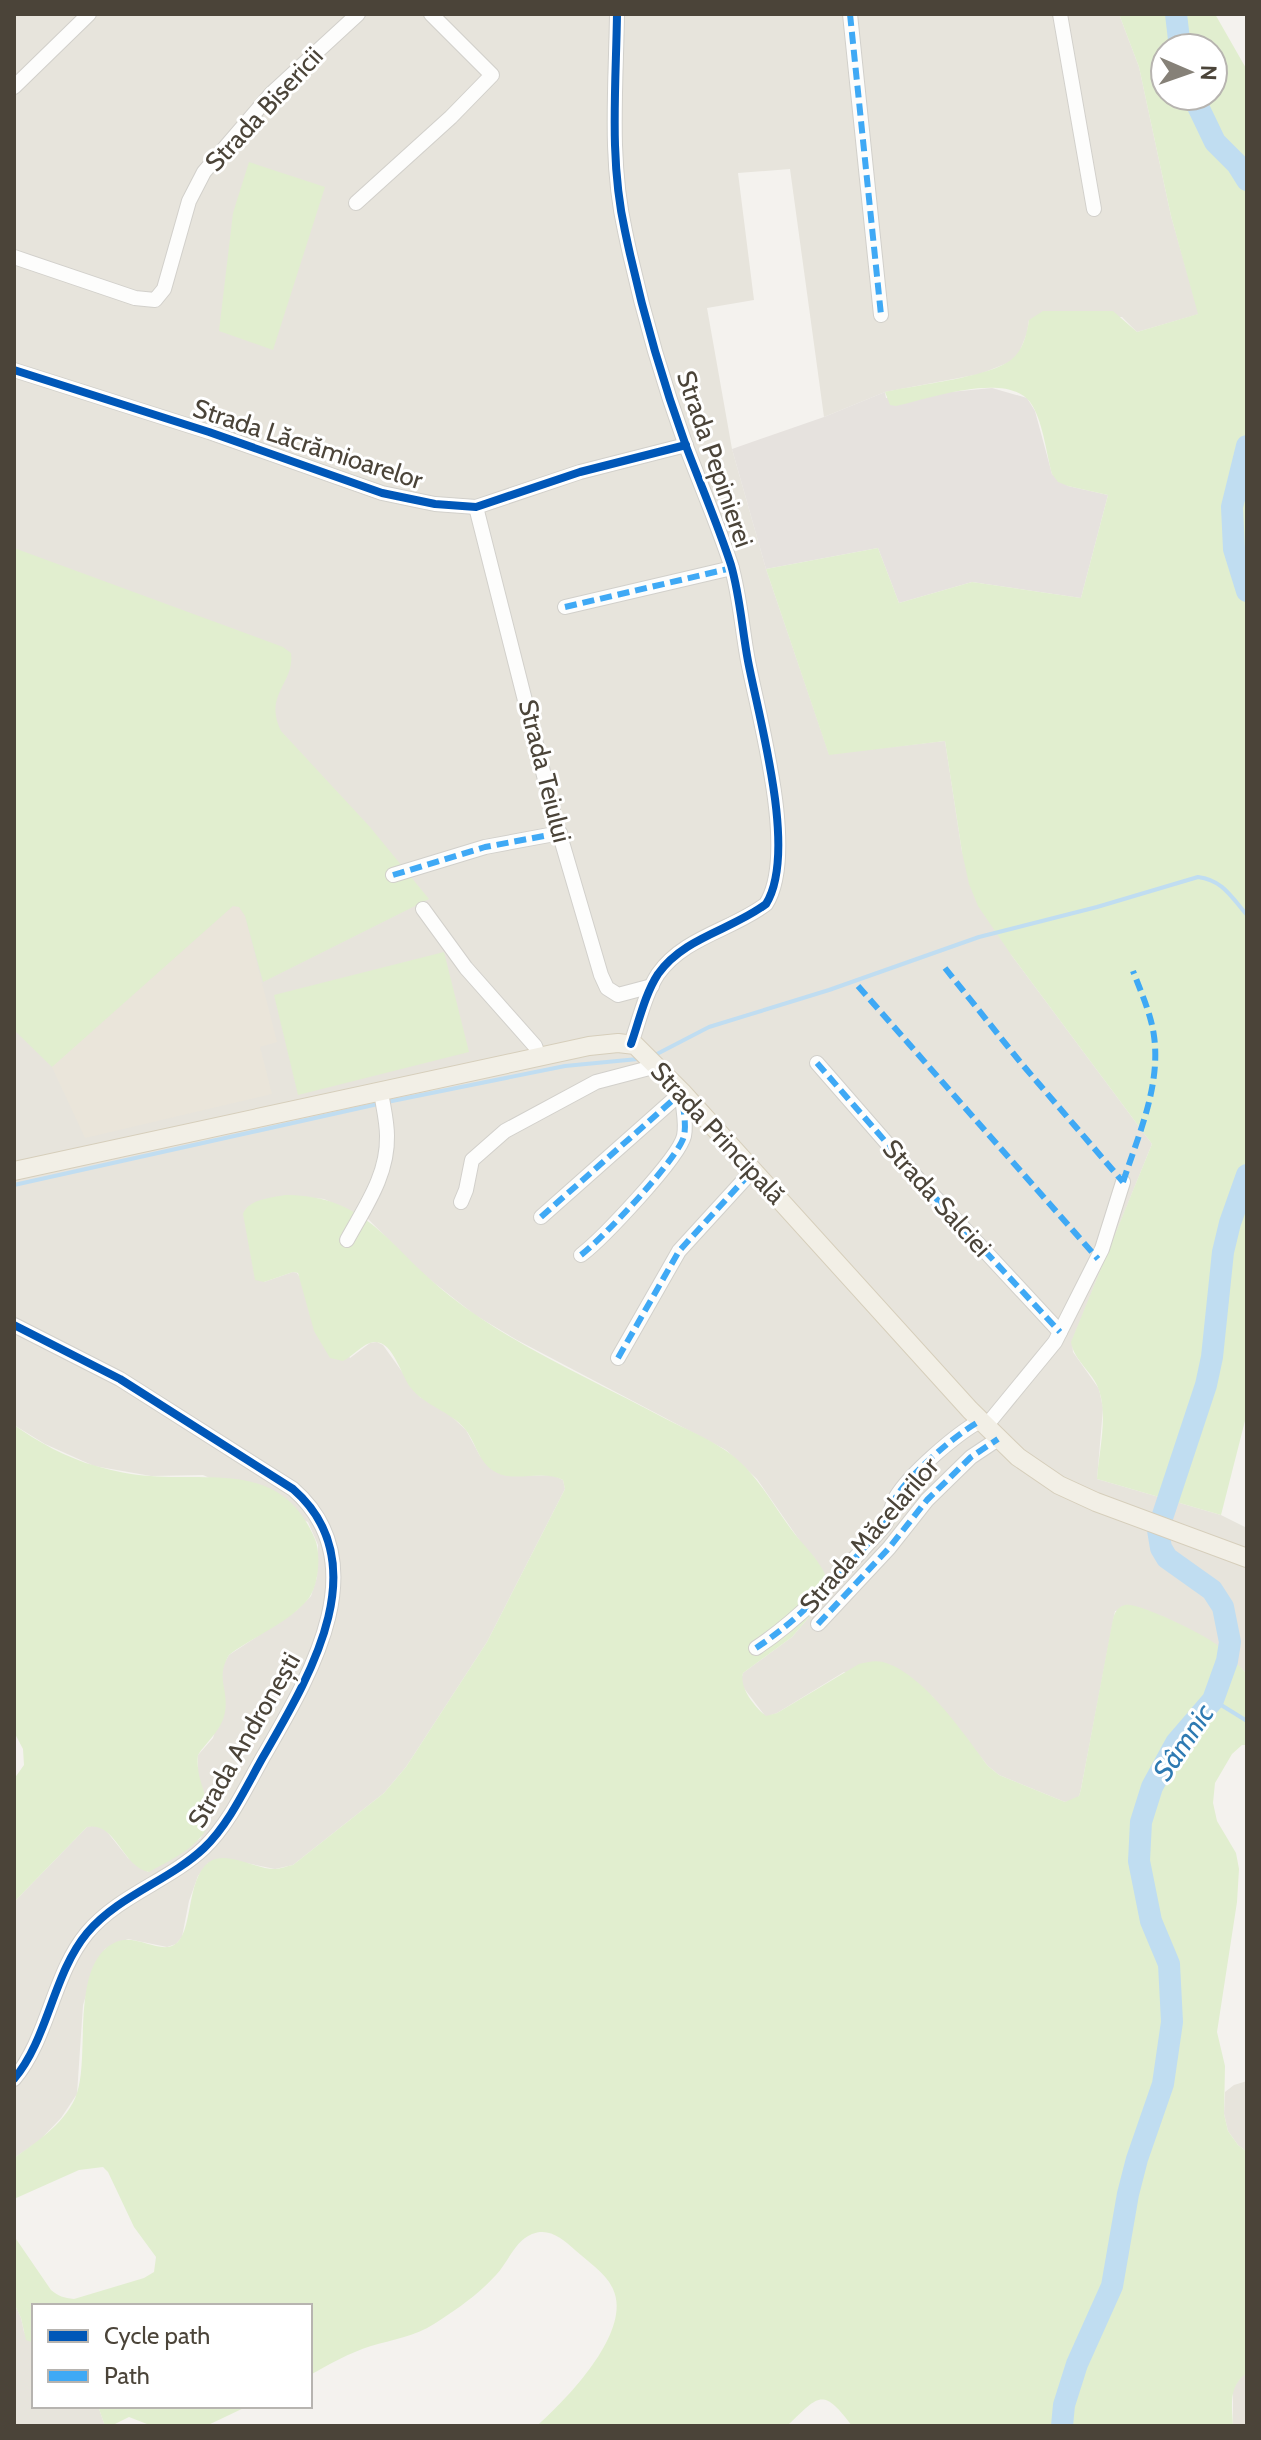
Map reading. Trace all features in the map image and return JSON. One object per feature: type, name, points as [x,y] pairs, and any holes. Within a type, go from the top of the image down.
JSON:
[{"type":"main road","name":"Strada Principală","points":[[14,1171],[381,1093],[537,1051],[635,1045],[682,1092],[988,1429],[1028,1464],[1059,1485],[1247,1558]]},
{"type":"street","points":[[14,87],[89,14]]},
{"type":"street","name":"Strada Bisericii","points":[[14,257],[135,298],[155,300],[164,289],[189,201],[204,172],[271,94],[358,14]]},
{"type":"street","points":[[356,203],[451,117],[492,75],[431,14]]},
{"type":"street","name":"Strada Pepinierei","points":[[617,14],[614,161],[624,230],[652,338],[686,445],[732,568],[777,811],[776,884],[766,904],[684,948],[669,962],[652,986],[635,1045]]},
{"type":"street","points":[[850,14],[881,315]]},
{"type":"street","points":[[1060,14],[1094,209]]},
{"type":"street","name":"Strada Lăcrămioarelor","points":[[14,370],[209,432],[403,499],[455,507],[476,507],[540,484],[686,445]]},
{"type":"street","name":"Strada Teiului","points":[[476,507],[560,833],[607,988],[618,995],[652,986]]},
{"type":"street","points":[[565,607],[732,568]]},
{"type":"street","points":[[393,875],[485,847],[560,833]]},
{"type":"street","points":[[423,909],[466,968],[537,1051]]},
{"type":"street","name":"Strada Salciei","points":[[817,1063],[919,1180],[1060,1332]]},
{"type":"street","points":[[461,1202],[472,1160],[505,1131],[596,1082],[655,1064]]},
{"type":"street","points":[[541,1217],[682,1092]]},
{"type":"street","points":[[581,1255],[599,1240],[676,1153],[685,1130],[682,1092]]},
{"type":"street","points":[[347,1240],[367,1206],[383,1168],[387,1133],[381,1093]]},
{"type":"street","points":[[618,1358],[679,1251],[753,1170]]},
{"type":"street","points":[[818,1624],[889,1548],[927,1500],[971,1457],[1060,1332],[1102,1249],[1123,1182]]},
{"type":"street","name":"Strada Andronești","points":[[14,1325],[120,1379],[293,1489],[306,1500],[324,1524],[330,1540],[333,1577],[328,1620],[312,1667],[229,1815],[205,1847],[113,1908],[84,1937],[73,1954],[26,2061],[14,2079]]},
{"type":"street","name":"Strada Măcelarilor","points":[[756,1648],[784,1630],[818,1598],[884,1526],[895,1499],[913,1477],[960,1434],[988,1429]]},
{"type":"shaded area","points":[[14,14],[1119,14],[1139,67],[1171,216],[1199,314],[1137,332],[1122,317],[1029,320],[1019,353],[1010,362],[980,374],[885,392],[824,417],[790,169],[738,173],[754,300],[707,308],[732,449],[766,569],[829,754],[945,741],[962,852],[1012,956],[1152,1144],[1072,1341],[1073,1352],[1099,1389],[1103,1408],[1097,1479],[1221,1515],[1247,1528],[1247,1674],[1215,1644],[1161,1617],[1138,1607],[1115,1611],[1081,1789],[1073,1801],[1065,1802],[999,1775],[988,1766],[932,1696],[844,1672],[766,1717],[743,1687],[743,1673],[792,1637],[827,1596],[800,1541],[757,1479],[726,1450],[475,1315],[424,1275],[368,1219],[324,1199],[285,1195],[264,1282],[297,1273],[350,1358],[370,1343],[383,1345],[420,1397],[450,1415],[466,1430],[480,1456],[525,1476],[553,1475],[563,1480],[565,1489],[487,1642],[406,1767],[384,1793],[293,1865],[275,1869],[246,1863],[208,1863],[198,1876],[182,1937],[176,1944],[167,1947],[128,1939],[105,1949],[96,1964],[83,2005],[77,2094],[61,2118],[39,2141],[14,2158],[14,1902],[87,1827],[96,1825],[104,1828],[128,1858],[148,1872],[201,1838],[208,1805],[198,1778],[198,1755],[213,1738],[225,1699],[221,1681],[223,1665],[229,1655],[297,1610],[311,1596],[317,1577],[318,1545],[308,1522],[203,1475],[151,1476],[94,1466],[45,1444],[14,1425]]},
{"type":"shaded area","points":[[992,388],[1027,398],[1035,411],[1052,474],[1068,486],[1108,495],[1081,598],[972,582],[899,603],[878,548],[766,569],[732,449],[885,392],[886,398]]},
{"type":"shaded area","points":[[233,906],[239,907],[245,916],[277,1042],[260,1047],[272,1094],[85,1138],[52,1067]]},
{"type":"shaded area","points":[[1247,2081],[1247,2152],[1228,2131],[1224,2114],[1225,2092]]},
{"type":"shaded area","points":[[14,2303],[24,2332],[32,2341],[32,2408],[99,2408],[105,2426],[14,2426]]},
{"type":"shaded area","points":[[1247,2373],[1247,2426],[1233,2426],[1233,2389],[1242,2375]]},
{"type":"green space","points":[[1119,14],[1215,14],[1225,32],[1149,32],[1149,112],[1229,112],[1229,38],[1247,70],[1247,1413],[1221,1515],[1097,1479],[1103,1423],[1102,1400],[1071,1342],[1152,1144],[978,906],[962,852],[945,741],[829,755],[766,569],[878,548],[899,603],[972,582],[1081,598],[1108,495],[1058,482],[1052,474],[1041,427],[1030,402],[1019,393],[986,388],[946,393],[896,406],[890,405],[885,392],[971,376],[1002,365],[1019,351],[1029,320],[1043,311],[1113,311],[1137,332],[1198,314],[1171,216],[1139,67]]},
{"type":"green space","points":[[249,162],[325,187],[273,350],[219,331],[233,213]]},
{"type":"green space","points":[[14,548],[283,647],[291,653],[289,673],[277,698],[276,718],[281,731],[370,827],[429,899],[263,982],[245,916],[239,907],[233,906],[52,1067],[14,1030]]},
{"type":"green space","points":[[444,952],[469,1052],[298,1095],[274,995]]},
{"type":"green space","points":[[285,1195],[314,1197],[338,1204],[359,1215],[429,1279],[501,1331],[711,1442],[745,1467],[817,1560],[827,1587],[827,1596],[792,1637],[743,1673],[746,1691],[766,1716],[777,1713],[859,1664],[883,1662],[898,1668],[927,1691],[988,1766],[999,1775],[1065,1802],[1079,1796],[1081,1789],[1112,1624],[1119,1608],[1132,1605],[1143,1608],[1198,1633],[1216,1644],[1247,1674],[1247,1745],[1242,1745],[1232,1754],[1215,1783],[1213,1803],[1217,1821],[1236,1853],[1239,1869],[1237,1902],[1217,2032],[1225,2066],[1224,2114],[1228,2131],[1247,2152],[1247,2373],[1234,2390],[1233,2426],[852,2426],[834,2405],[820,2400],[787,2426],[537,2426],[564,2400],[593,2364],[614,2325],[617,2306],[613,2289],[601,2273],[561,2238],[544,2232],[526,2237],[489,2282],[434,2324],[411,2335],[355,2352],[312,2374],[312,2304],[32,2304],[32,2342],[26,2340],[14,2303],[14,2236],[51,2290],[64,2297],[74,2299],[144,2278],[154,2272],[156,2257],[134,2227],[103,2167],[79,2170],[14,2199],[14,2158],[59,2122],[77,2093],[81,2077],[86,1990],[91,1970],[100,1954],[122,1940],[161,1947],[174,1945],[185,1930],[196,1881],[209,1862],[224,1858],[275,1869],[293,1865],[384,1793],[406,1767],[487,1642],[565,1489],[563,1480],[554,1477],[509,1476],[492,1470],[459,1423],[411,1388],[391,1353],[381,1343],[366,1345],[343,1361],[330,1358],[314,1331],[298,1273],[264,1282],[255,1280],[243,1214],[250,1205]]},
{"type":"green space","points":[[14,1425],[64,1454],[109,1470],[150,1476],[245,1480],[266,1487],[285,1497],[301,1514],[315,1539],[318,1561],[315,1585],[301,1607],[229,1655],[225,1663],[226,1704],[223,1718],[218,1730],[198,1755],[199,1774],[210,1816],[201,1837],[182,1854],[149,1872],[132,1862],[105,1831],[87,1827],[14,1902],[14,1779],[24,1765],[23,1749],[14,1732]]},
{"type":"green space","points":[[99,2408],[244,2408],[206,2426],[152,2426],[129,2417],[105,2426]]},
{"type":"waterway","name":"Sâmnic","points":[[1176,14],[1178,32]]},
{"type":"waterway","name":"Sâmnic","points":[[1201,112],[1215,142],[1237,164],[1247,180]]},
{"type":"waterway","name":"Sâmnic","points":[[1247,446],[1232,507],[1234,549],[1247,591]]},
{"type":"waterway","points":[[655,1055],[709,1027],[829,990],[979,937],[1198,877],[1221,886],[1247,915]]},
{"type":"waterway","points":[[387,1102],[565,1066],[638,1059]]},
{"type":"waterway","points":[[14,1185],[378,1104]]},
{"type":"waterway","name":"Sâmnic","points":[[1062,2426],[1064,2405],[1077,2364],[1112,2286],[1128,2194],[1163,2084],[1172,2022],[1169,1964],[1151,1921],[1139,1861],[1141,1822],[1152,1787],[1176,1743],[1213,1700],[1227,1661],[1230,1642],[1223,1607],[1212,1590],[1167,1558],[1161,1548],[1158,1530],[1206,1385],[1212,1357],[1223,1252],[1247,1175]]},
{"type":"waterway","points":[[1213,1700],[1247,1721]]},
{"type":"marked path","points":[[850,14],[881,315]]},
{"type":"marked path","points":[[565,607],[732,568]]},
{"type":"marked path","points":[[393,875],[485,847],[560,833]]},
{"type":"marked path","points":[[945,968],[1123,1182]]},
{"type":"marked path","points":[[1123,1182],[1147,1110],[1155,1055],[1151,1020],[1133,971]]},
{"type":"marked path","points":[[858,986],[1098,1259]]},
{"type":"marked path","points":[[817,1063],[919,1180],[1060,1332]]},
{"type":"marked path","points":[[541,1217],[682,1092]]},
{"type":"marked path","points":[[581,1255],[638,1198],[679,1147],[685,1131],[682,1092]]},
{"type":"marked path","points":[[618,1358],[679,1251],[753,1170]]},
{"type":"marked path","points":[[756,1648],[808,1606],[854,1559],[884,1526],[896,1497],[922,1466],[980,1421]]},
{"type":"marked path","points":[[818,1624],[889,1548],[927,1500],[971,1457],[998,1439]]},
{"type":"cycle path","points":[[617,14],[615,150],[625,231],[644,312],[668,393],[734,577],[773,785],[778,853],[775,881],[766,904],[695,942],[669,961],[649,990],[631,1044]]},
{"type":"cycle path","points":[[14,370],[209,432],[382,493],[435,504],[476,507],[580,472],[686,445]]},
{"type":"cycle path","points":[[14,1325],[120,1379],[293,1489],[318,1519],[331,1552],[333,1586],[327,1622],[315,1658],[299,1693],[229,1817],[190,1860],[114,1908],[87,1933],[75,1949],[35,2045],[14,2079]]}]
